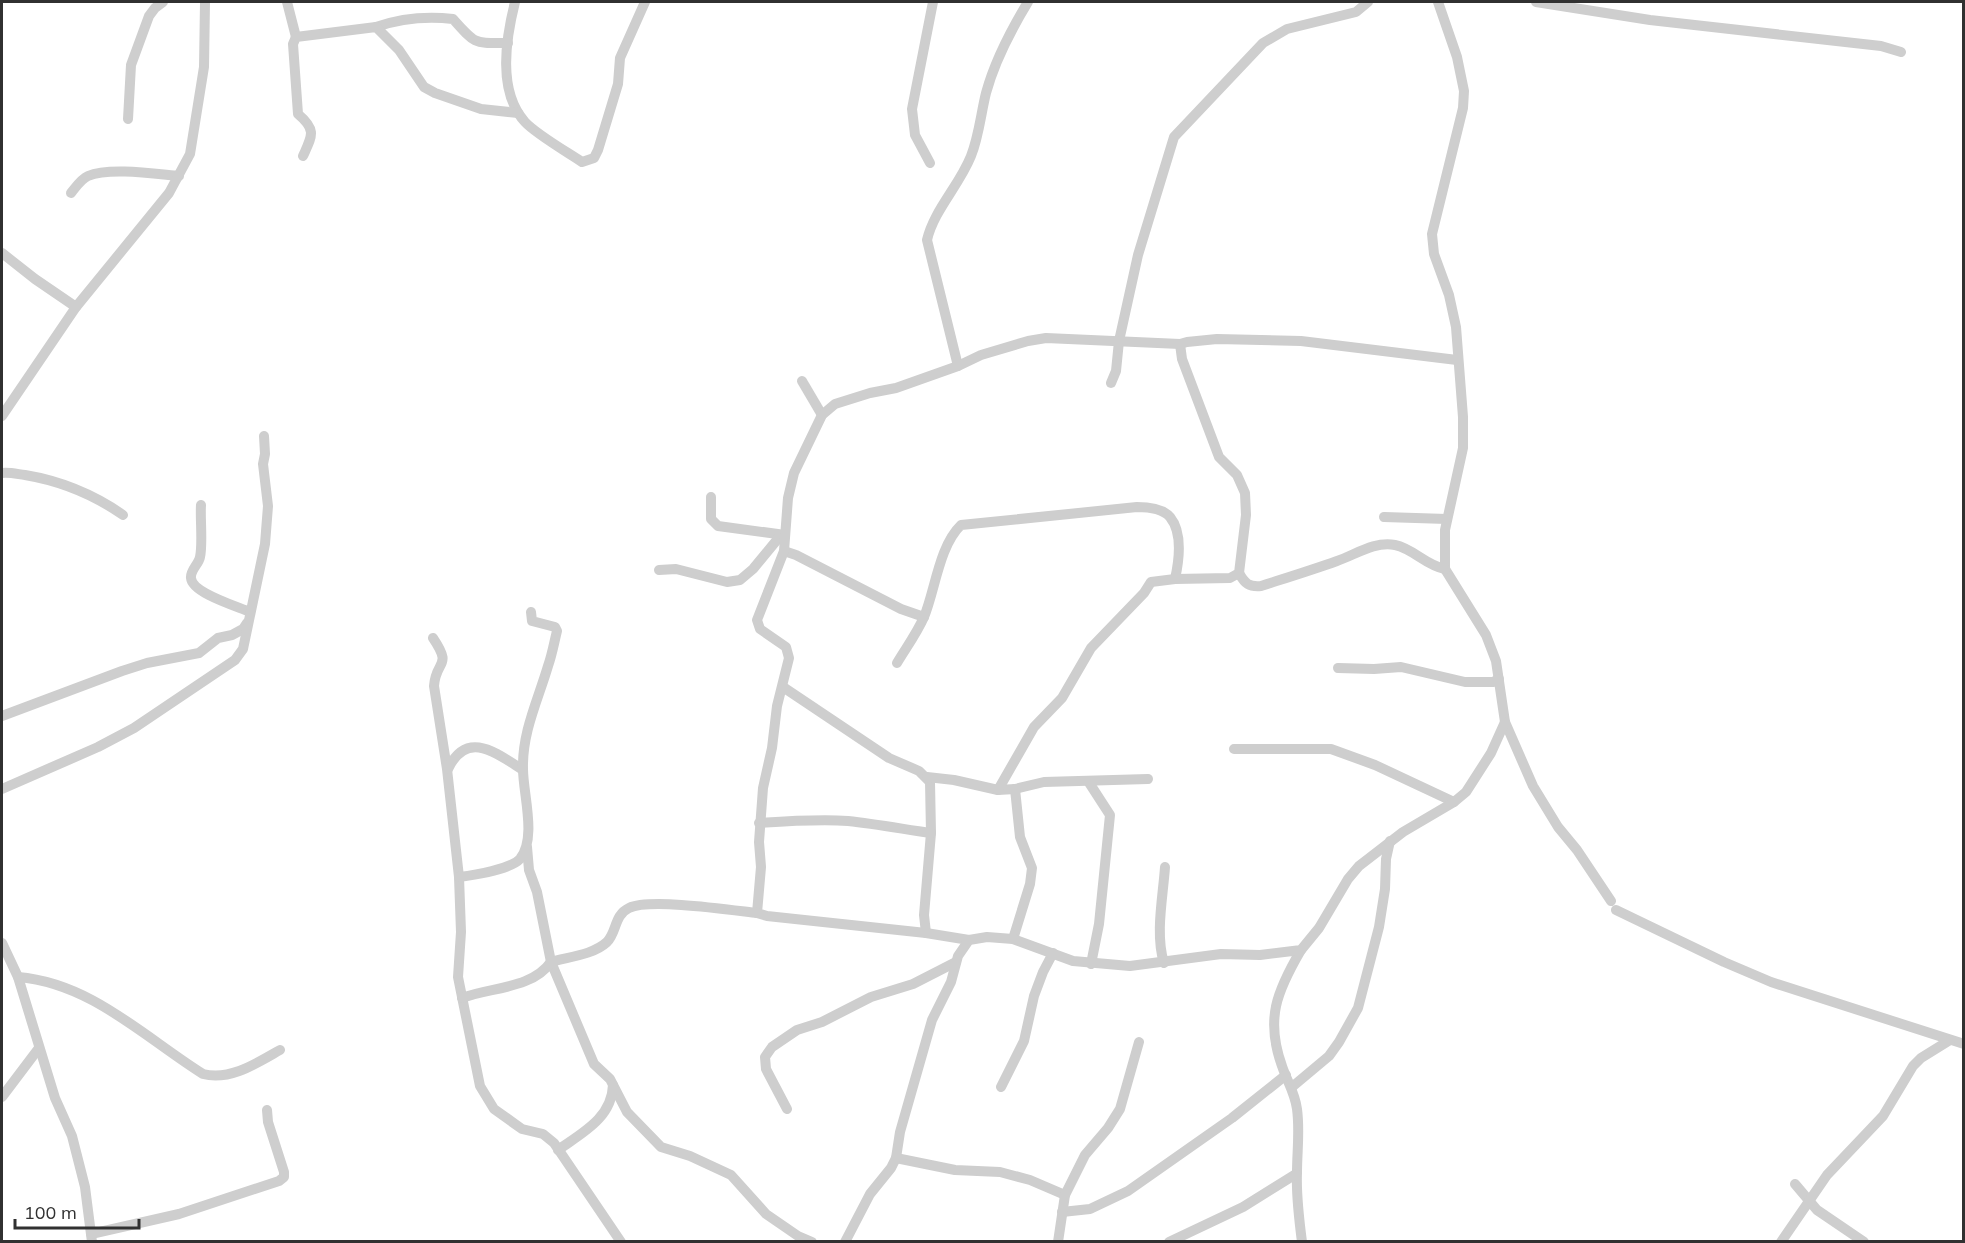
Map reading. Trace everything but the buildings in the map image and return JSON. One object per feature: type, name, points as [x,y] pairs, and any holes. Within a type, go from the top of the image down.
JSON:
[{"type":"street","points":[[128,119],[131,65],[149,16],[163,2]]},
{"type":"street","points":[[2,416],[76,307],[148,221],[179,176],[190,154],[204,67],[205,2]]},
{"type":"street","points":[[287,2],[296,37],[294,44],[298,114],[312,130],[303,156]]},
{"type":"street","points":[[515,2],[509,27],[507,79],[518,113],[526,123],[582,162],[594,158],[618,84],[620,58],[645,2]]},
{"type":"street","points":[[930,163],[915,135],[912,110],[933,2]]},
{"type":"street","points":[[958,366],[927,240],[931,224],[958,184],[972,154],[990,80],[1006,39],[1028,2]]},
{"type":"street","points":[[1111,383],[1116,371],[1119,341],[1138,255],[1174,137],[1263,43],[1287,29],[1356,12],[1368,2]]},
{"type":"street","points":[[1438,2],[1457,57],[1464,91],[1461,122],[1432,234],[1434,254],[1453,310],[1456,327],[1463,417],[1463,448],[1447,519],[1445,568],[1486,635],[1496,661],[1505,722],[1533,786],[1558,827],[1577,850],[1614,906],[1724,962],[1771,982],[1964,1044]]},
{"type":"street","points":[[1536,2],[1650,20],[1881,46],[1901,52]]},
{"type":"street","points":[[296,37],[309,33],[376,27],[397,20],[431,17],[453,19],[472,41],[508,44]]},
{"type":"street","points":[[376,27],[399,50],[424,87],[481,109],[518,113]]},
{"type":"street","points":[[71,193],[89,176],[110,172],[142,172],[179,176]]},
{"type":"street","points":[[2,253],[76,307]]},
{"type":"street","points":[[757,913],[761,867],[759,823],[763,788],[772,748],[777,706],[789,658],[788,651],[758,627],[757,620],[784,551],[783,535],[794,473],[822,415],[835,404],[896,388],[958,366],[981,355],[1046,338],[1180,344],[1217,339],[1301,341],[1457,360]]},
{"type":"street","points":[[1180,344],[1182,359],[1219,457],[1237,475],[1245,493],[1246,515],[1239,573],[1244,582],[1250,586],[1261,586],[1339,561],[1374,546],[1389,544],[1407,550],[1433,566],[1445,568]]},
{"type":"street","points":[[802,381],[822,415]]},
{"type":"street","points":[[2,789],[37,775],[134,728],[235,660],[243,648],[265,544],[268,506],[263,464],[264,436]]},
{"type":"street","points":[[2,473],[45,478],[73,487],[109,505],[123,515]]},
{"type":"street","points":[[711,497],[711,519],[718,526],[783,535]]},
{"type":"street","points":[[201,505],[200,557],[190,579],[194,587],[249,617]]},
{"type":"street","points":[[897,663],[924,617],[936,574],[954,531],[961,525],[1148,507],[1162,511],[1170,518],[1175,531],[1179,562],[1175,579]]},
{"type":"street","points":[[1384,517],[1447,519]]},
{"type":"street","points":[[659,570],[676,569],[727,582],[740,580],[783,535]]},
{"type":"street","points":[[784,551],[901,609],[924,617]]},
{"type":"street","points":[[998,790],[1034,727],[1062,698],[1090,648],[1144,593],[1150,582],[1230,578],[1239,573]]},
{"type":"street","points":[[531,612],[532,621],[555,627],[557,631],[524,747],[523,770],[528,817],[529,870],[537,892],[551,962],[594,1064],[606,1074],[613,1084],[627,1112],[661,1147],[690,1156],[731,1175],[766,1214],[798,1236],[812,1242]]},
{"type":"street","points":[[2,716],[147,663],[199,653],[218,638],[232,635],[243,629],[249,617]]},
{"type":"street","points":[[433,638],[444,657],[442,666],[434,679],[434,686],[447,769],[459,877],[461,932],[457,968],[480,1086],[494,1109],[522,1129],[537,1132],[549,1138],[621,1242]]},
{"type":"street","points":[[1338,668],[1401,667],[1465,682],[1493,682],[1499,679]]},
{"type":"street","points":[[783,687],[889,758],[919,771],[930,782],[931,833],[924,915],[926,933]]},
{"type":"street","points":[[1302,1242],[1296,1174],[1299,1125],[1292,1087],[1278,1050],[1273,1026],[1273,1013],[1282,988],[1301,950],[1319,927],[1348,879],[1373,853],[1454,802],[1473,783],[1491,753],[1505,722]]},
{"type":"street","points":[[447,769],[452,759],[470,746],[481,747],[496,753],[523,770]]},
{"type":"street","points":[[1234,749],[1331,749],[1376,765],[1454,802]]},
{"type":"street","points":[[927,777],[954,780],[998,790],[1015,789],[1044,782],[1148,779]]},
{"type":"street","points":[[1088,781],[1110,815],[1099,924],[1091,964]]},
{"type":"street","points":[[1013,939],[1030,884],[1032,868],[1020,837],[1015,789]]},
{"type":"street","points":[[759,823],[796,820],[845,821],[931,833]]},
{"type":"street","points":[[1292,1087],[1329,1056],[1358,1008],[1379,927],[1390,841]]},
{"type":"street","points":[[459,877],[511,866],[519,860],[527,847]]},
{"type":"street","points":[[1164,963],[1161,955],[1161,928],[1165,867]]},
{"type":"street","points":[[462,998],[534,978],[545,971],[551,962],[586,953],[608,941],[617,918],[623,912],[639,905],[682,906],[757,913],[969,940],[987,937],[1013,939],[1073,961],[1091,964],[1130,966],[1221,954],[1260,955],[1301,950]]},
{"type":"street","points":[[845,1242],[870,1194],[891,1168],[896,1158],[900,1132],[932,1020],[951,982],[963,946],[969,940]]},
{"type":"street","points":[[2,942],[18,977],[55,1098],[72,1136],[85,1187],[91,1238],[179,1214],[279,1181],[284,1177],[284,1172],[270,1128],[267,1110]]},
{"type":"street","points":[[1001,1087],[1024,1041],[1034,996],[1053,953]]},
{"type":"street","points":[[787,1108],[766,1069],[765,1057],[772,1047],[797,1030],[822,1022],[871,997],[913,984],[956,962]]},
{"type":"street","points":[[18,977],[39,978],[80,992],[111,1010],[203,1074],[212,1076],[230,1074],[255,1064],[280,1050]]},
{"type":"street","points":[[1781,1242],[1827,1174],[1883,1116],[1913,1066],[1921,1058],[1950,1040]]},
{"type":"street","points":[[1058,1242],[1065,1195],[1085,1155],[1108,1128],[1120,1109],[1139,1042]]},
{"type":"street","points":[[2,1097],[39,1048]]},
{"type":"street","points":[[1062,1212],[1090,1209],[1128,1191],[1232,1119],[1286,1075]]},
{"type":"street","points":[[558,1150],[593,1126],[604,1114],[610,1102],[613,1084]]},
{"type":"street","points":[[896,1158],[955,1170],[1000,1172],[1030,1180],[1065,1195]]},
{"type":"street","points":[[1169,1242],[1243,1207],[1296,1174]]},
{"type":"street","points":[[1795,1184],[1808,1201],[1828,1218],[1864,1242]]}]
